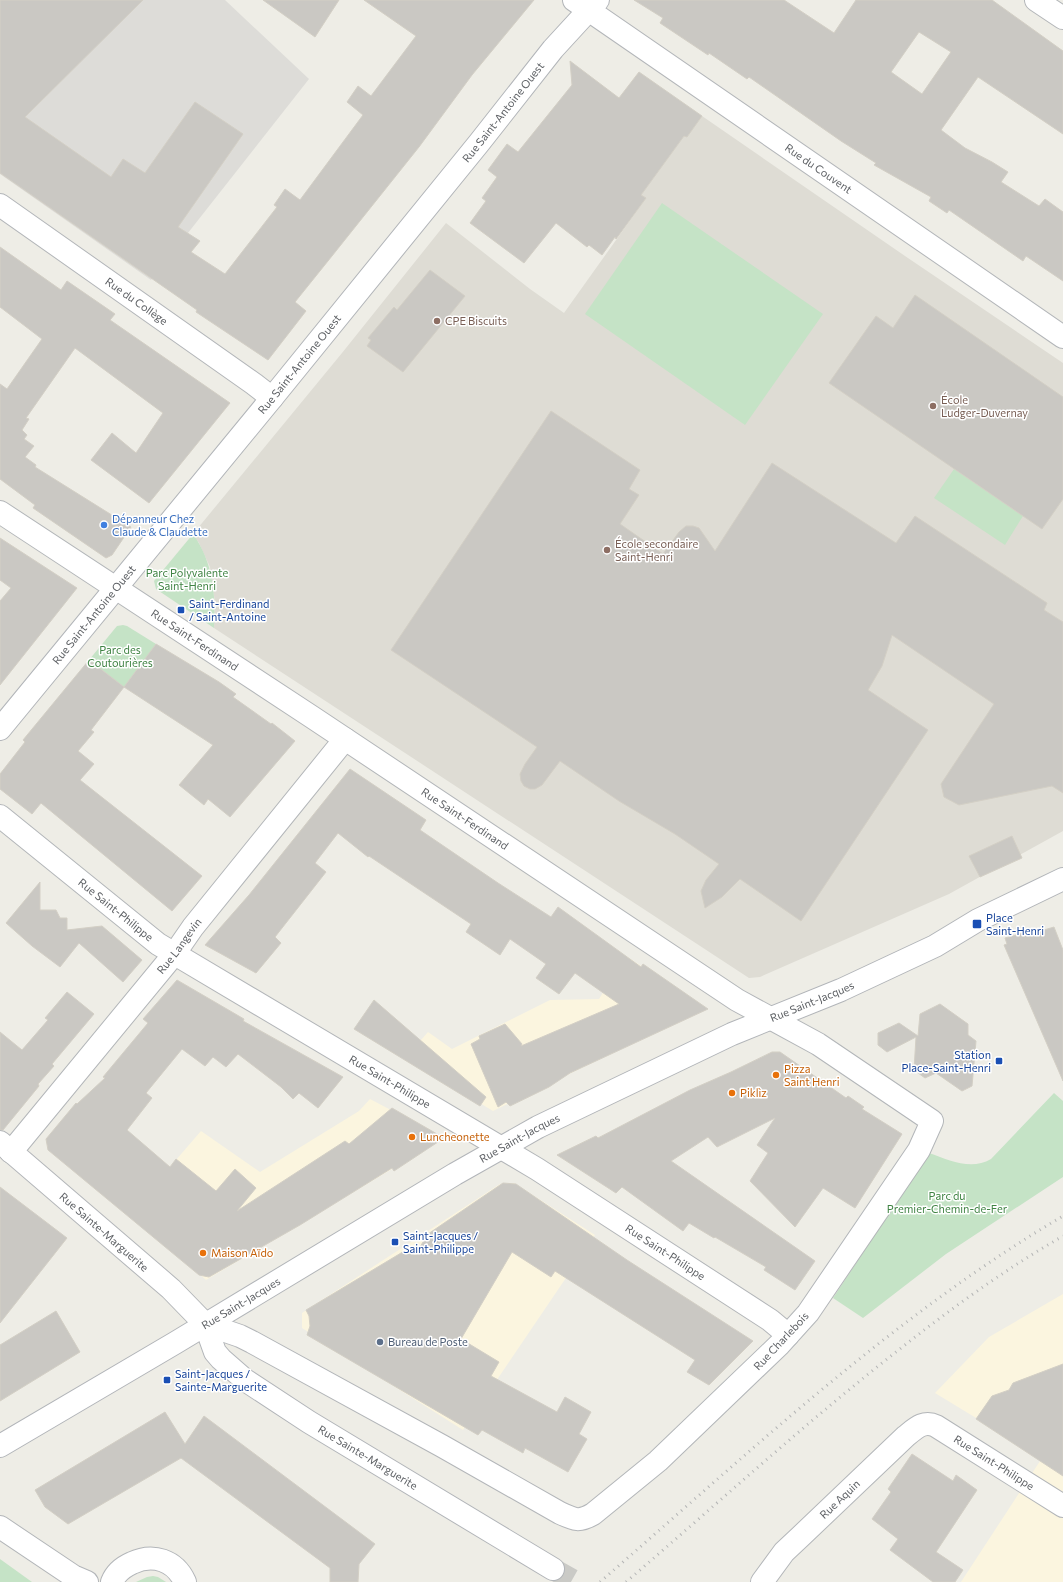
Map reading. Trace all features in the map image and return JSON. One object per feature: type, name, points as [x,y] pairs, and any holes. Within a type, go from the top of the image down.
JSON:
[{"type":"street","points":[[1036,0],[1063,18]]},
{"type":"street","name":"Rue du Couvent","points":[[587,3],[1063,337]]},
{"type":"street","name":"Rue Saint-Antoine Ouest","points":[[0,729],[479,143],[587,3]]},
{"type":"street","name":"Rue du Collège","points":[[0,205],[272,398]]},
{"type":"street","name":"Rue Saint-Ferdinand","points":[[0,512],[345,739],[737,1000],[818,1044],[932,1121]]},
{"type":"street","name":"Rue Langevin","points":[[6,1147],[174,953],[193,927],[345,739]]},
{"type":"street","name":"Rue Saint-Philippe","points":[[0,816],[152,939],[500,1147],[608,1214],[763,1316],[788,1335]]},
{"type":"street","name":"Rue Saint-Jacques","points":[[0,1446],[500,1147],[561,1115],[732,1034],[841,990],[935,946],[978,920],[1063,879]]},
{"type":"street","name":"Rue Charlebois","points":[[583,1519],[603,1506],[658,1461],[717,1406],[808,1313],[919,1150],[932,1121]]},
{"type":"street","name":"Rue Sainte-Marguerite","points":[[6,1147],[171,1289],[205,1324],[215,1352],[245,1380],[315,1426],[553,1569]]},
{"type":"street","name":"Rue Sainte-Marguerite","points":[[205,1324],[240,1336],[252,1342],[442,1446],[560,1513],[576,1520],[583,1519]]},
{"type":"street","name":"Rue Saint-Philippe","points":[[924,1424],[936,1426],[1063,1506]]},
{"type":"street","name":"Rue Aquin","points":[[762,1582],[784,1552],[906,1436],[915,1428],[924,1424]]},
{"type":"street","points":[[0,1527],[73,1576],[87,1582]]},
{"type":"street","points":[[112,1582],[114,1576],[122,1568],[141,1559],[152,1558],[160,1559],[170,1564],[177,1570],[185,1582]]},
{"type":"shaded area","points":[[0,0],[225,0],[309,79],[151,280],[0,174]]},
{"type":"shaded area","name":"École secondaire Saint-Henri","points":[[702,116],[1063,363],[1063,831],[949,894],[760,977],[749,978],[214,628],[215,603],[210,567],[199,543],[193,534],[342,353],[446,223],[530,289],[564,313],[646,198],[641,195],[684,136],[687,137]]},
{"type":"shaded area","points":[[626,956],[705,1008],[493,1111],[405,1058],[428,1032],[452,1049],[550,1000],[599,999]]},
{"type":"shaded area","points":[[370,1099],[444,1138],[206,1280],[131,1212],[201,1131],[260,1172],[359,1111]]},
{"type":"shaded area","points":[[514,1183],[595,1235],[463,1430],[302,1328],[302,1313],[500,1184]]},
{"type":"shaded area","points":[[1063,1294],[1063,1582],[961,1582],[1042,1458],[935,1393],[989,1337]]},
{"type":"green space","points":[[662,203],[823,314],[745,425],[585,314]]},
{"type":"green space","points":[[954,469],[1023,516],[1005,545],[934,498]]},
{"type":"green space","name":"Parc Polyvalente Saint-Henri","points":[[193,534],[205,556],[212,579],[214,591],[214,628],[156,589],[154,581]]},
{"type":"green space","name":"Parc des Coutourières","points":[[123,625],[156,644],[124,687],[89,660],[117,626]]},
{"type":"green space","name":"Parc du Premier-Chemin-de-Fer","points":[[1054,1093],[1063,1101],[1063,1177],[946,1254],[863,1318],[833,1298],[929,1153],[952,1161],[968,1164],[976,1164],[991,1159]]},
{"type":"green space","points":[[0,1559],[32,1582],[0,1582]]},
{"type":"green space","points":[[153,1576],[166,1582],[136,1582],[147,1577]]},
{"type":"building","points":[[0,0],[143,0],[25,117],[111,177],[123,159],[145,173],[195,102],[243,134],[178,227],[200,241],[191,252],[225,274],[277,207],[274,205],[285,189],[300,200],[363,115],[347,102],[358,86],[371,96],[416,36],[364,0],[534,0],[472,75],[419,147],[295,302],[306,311],[268,360],[196,312],[197,310],[0,173]]},
{"type":"building","points":[[263,0],[339,0],[315,37]]},
{"type":"building","points":[[634,0],[784,0],[834,33],[856,0],[992,0],[1063,51],[1063,134],[978,77],[941,130],[965,148],[1008,172],[1001,182],[1039,206],[1045,199],[1063,212],[1063,281],[1026,256],[1023,261],[949,210],[947,213],[929,201],[931,197],[874,165],[876,163],[841,141],[749,77],[747,79],[709,53],[708,55],[660,23],[663,18]],"holes":[[[919,32],[951,52],[922,94],[891,72]]]},
{"type":"building","points":[[570,61],[619,98],[639,72],[702,116],[687,137],[684,136],[641,195],[646,198],[616,239],[615,237],[602,255],[589,245],[587,247],[556,223],[524,263],[470,223],[486,201],[482,198],[497,177],[488,170],[507,144],[518,152],[572,85]]},
{"type":"building","points":[[0,247],[61,290],[67,281],[115,314],[110,320],[230,403],[149,503],[91,460],[112,433],[136,453],[163,413],[75,348],[26,418],[29,419],[22,430],[27,435],[24,439],[34,446],[25,457],[36,465],[35,467],[131,527],[112,555],[106,558],[33,508],[35,505],[0,479],[0,384],[7,389],[42,339],[0,307]]},
{"type":"building","points":[[430,270],[465,296],[403,372],[367,346],[371,340],[368,338],[394,307],[397,310]]},
{"type":"building","points":[[915,295],[1063,397],[1063,499],[1042,529],[829,383],[876,316],[893,328]]},
{"type":"building","points":[[551,411],[640,470],[629,489],[639,495],[620,524],[663,554],[679,532],[686,526],[699,528],[715,551],[772,463],[896,543],[915,516],[1047,603],[1044,610],[1063,622],[1063,793],[1052,786],[959,805],[944,797],[941,784],[994,704],[892,635],[882,666],[868,690],[928,730],[801,921],[740,879],[722,897],[705,908],[701,891],[706,880],[719,864],[675,834],[619,801],[560,761],[542,785],[535,789],[530,789],[524,786],[521,781],[520,774],[537,747],[391,650]]},
{"type":"building","points":[[0,538],[77,588],[0,685],[0,601],[11,588],[0,580]]},
{"type":"building","points":[[156,644],[219,682],[236,694],[233,697],[271,724],[272,723],[295,741],[230,817],[208,799],[204,805],[179,785],[213,745],[124,687]]},
{"type":"building","points":[[89,660],[124,687],[91,730],[94,732],[78,751],[94,764],[80,780],[202,876],[172,911],[41,803],[32,814],[0,789],[0,774],[25,742],[23,740]]},
{"type":"building","points":[[350,769],[426,820],[420,830],[498,883],[551,917],[558,907],[641,967],[643,964],[708,1009],[570,1073],[549,1087],[510,1106],[506,1102],[498,1107],[471,1044],[480,1039],[479,1036],[505,1024],[522,1044],[521,1046],[619,1004],[575,973],[559,994],[536,978],[546,964],[510,939],[500,955],[466,932],[471,924],[369,856],[368,857],[338,833],[315,863],[326,872],[275,937],[281,943],[256,973],[205,945],[249,895]]},
{"type":"building","points":[[1012,836],[1022,858],[980,877],[969,856]]},
{"type":"building","points":[[40,882],[40,910],[56,910],[60,918],[67,918],[67,930],[102,926],[142,960],[123,982],[79,943],[60,967],[32,946],[6,923]]},
{"type":"building","points":[[1054,927],[1063,950],[1063,1081],[1004,945],[1007,944],[1005,938],[1043,928],[1044,930]]},
{"type":"building","points":[[177,980],[244,1019],[243,1021],[343,1077],[318,1108],[299,1093],[293,1099],[281,1087],[238,1054],[226,1067],[213,1057],[205,1066],[182,1049],[146,1093],[152,1098],[127,1130],[170,1167],[176,1159],[216,1191],[235,1169],[256,1188],[237,1211],[345,1141],[349,1144],[392,1108],[444,1138],[394,1171],[392,1168],[300,1225],[209,1277],[199,1275],[48,1150],[46,1139],[76,1103],[77,1104],[105,1078],[103,1077],[148,1023],[143,1019]]},
{"type":"building","points":[[67,992],[94,1014],[52,1064],[54,1066],[38,1084],[39,1086],[3,1130],[0,1130],[0,1032],[22,1050],[48,1020],[45,1018]]},
{"type":"building","points":[[374,1000],[486,1097],[480,1106],[354,1029]]},
{"type":"building","points":[[940,1004],[968,1024],[968,1035],[976,1041],[972,1086],[962,1091],[936,1073],[925,1078],[914,1070],[916,1037],[887,1052],[878,1045],[878,1033],[899,1023],[918,1036],[920,1014]]},
{"type":"building","points":[[772,1052],[780,1052],[846,1098],[848,1096],[864,1107],[862,1109],[902,1134],[855,1208],[823,1188],[795,1227],[750,1181],[768,1153],[757,1145],[775,1118],[717,1147],[708,1137],[671,1161],[815,1261],[795,1290],[764,1270],[766,1267],[715,1237],[714,1238],[689,1223],[683,1231],[622,1187],[616,1193],[557,1155],[596,1136],[598,1138],[690,1090]]},
{"type":"building","points":[[503,1183],[516,1184],[627,1260],[753,1341],[709,1385],[687,1372],[695,1360],[555,1271],[551,1277],[512,1252],[461,1339],[499,1362],[491,1376],[557,1412],[565,1397],[591,1412],[579,1434],[587,1439],[568,1472],[525,1448],[523,1453],[482,1430],[478,1435],[307,1335],[310,1326],[309,1316],[306,1310],[406,1250],[415,1255],[428,1234]]},
{"type":"building","points":[[0,1187],[67,1238],[0,1323]]},
{"type":"building","points":[[56,1311],[80,1352],[0,1401],[0,1345]]},
{"type":"building","points":[[1063,1364],[1063,1476],[976,1419],[992,1396],[1009,1390],[1013,1383]]},
{"type":"building","points":[[165,1412],[185,1444],[204,1416],[375,1544],[359,1564],[358,1582],[330,1582],[330,1568],[181,1458],[68,1524],[45,1507],[35,1490]]},
{"type":"building","points":[[912,1454],[953,1481],[956,1475],[977,1490],[936,1552],[963,1570],[955,1582],[933,1582],[890,1550],[898,1539],[872,1519],[891,1492],[888,1489]]},
{"type":"tunnel","points":[[553,1569],[576,1582]]},
{"type":"railway","points":[[600,1582],[767,1436],[881,1342],[940,1297],[1000,1255],[1063,1216]]},
{"type":"railway","points":[[626,1582],[793,1437],[896,1352],[977,1291],[1063,1236]]},
{"type":"place","name":"CPE Biscuits","points":[[437,321]]},
{"type":"place","name":"École Ludger-Duvernay","points":[[933,406]]},
{"type":"place","name":"Dépanneur Chez Claude & Claudette","points":[[104,525]]},
{"type":"place","name":"École secondaire Saint-Henri","points":[[607,550]]},
{"type":"place","name":"Saint-Ferdinand / Saint-Antoine","points":[[181,610]]},
{"type":"place","name":"Place Saint-Henri","points":[[977,924]]},
{"type":"place","name":"Station Place-Saint-Henri","points":[[999,1061]]},
{"type":"place","name":"Pizza Saint Henri","points":[[776,1075]]},
{"type":"place","name":"Piklìz","points":[[732,1093]]},
{"type":"place","name":"Luncheonette","points":[[412,1137]]},
{"type":"place","name":"Saint-Jacques / Saint-Philippe","points":[[395,1242]]},
{"type":"place","name":"Maison Aïdo","points":[[203,1253]]},
{"type":"place","name":"Bureau de Poste","points":[[380,1342]]},
{"type":"place","name":"Saint-Jacques / Sainte-Marguerite","points":[[167,1380]]}]
